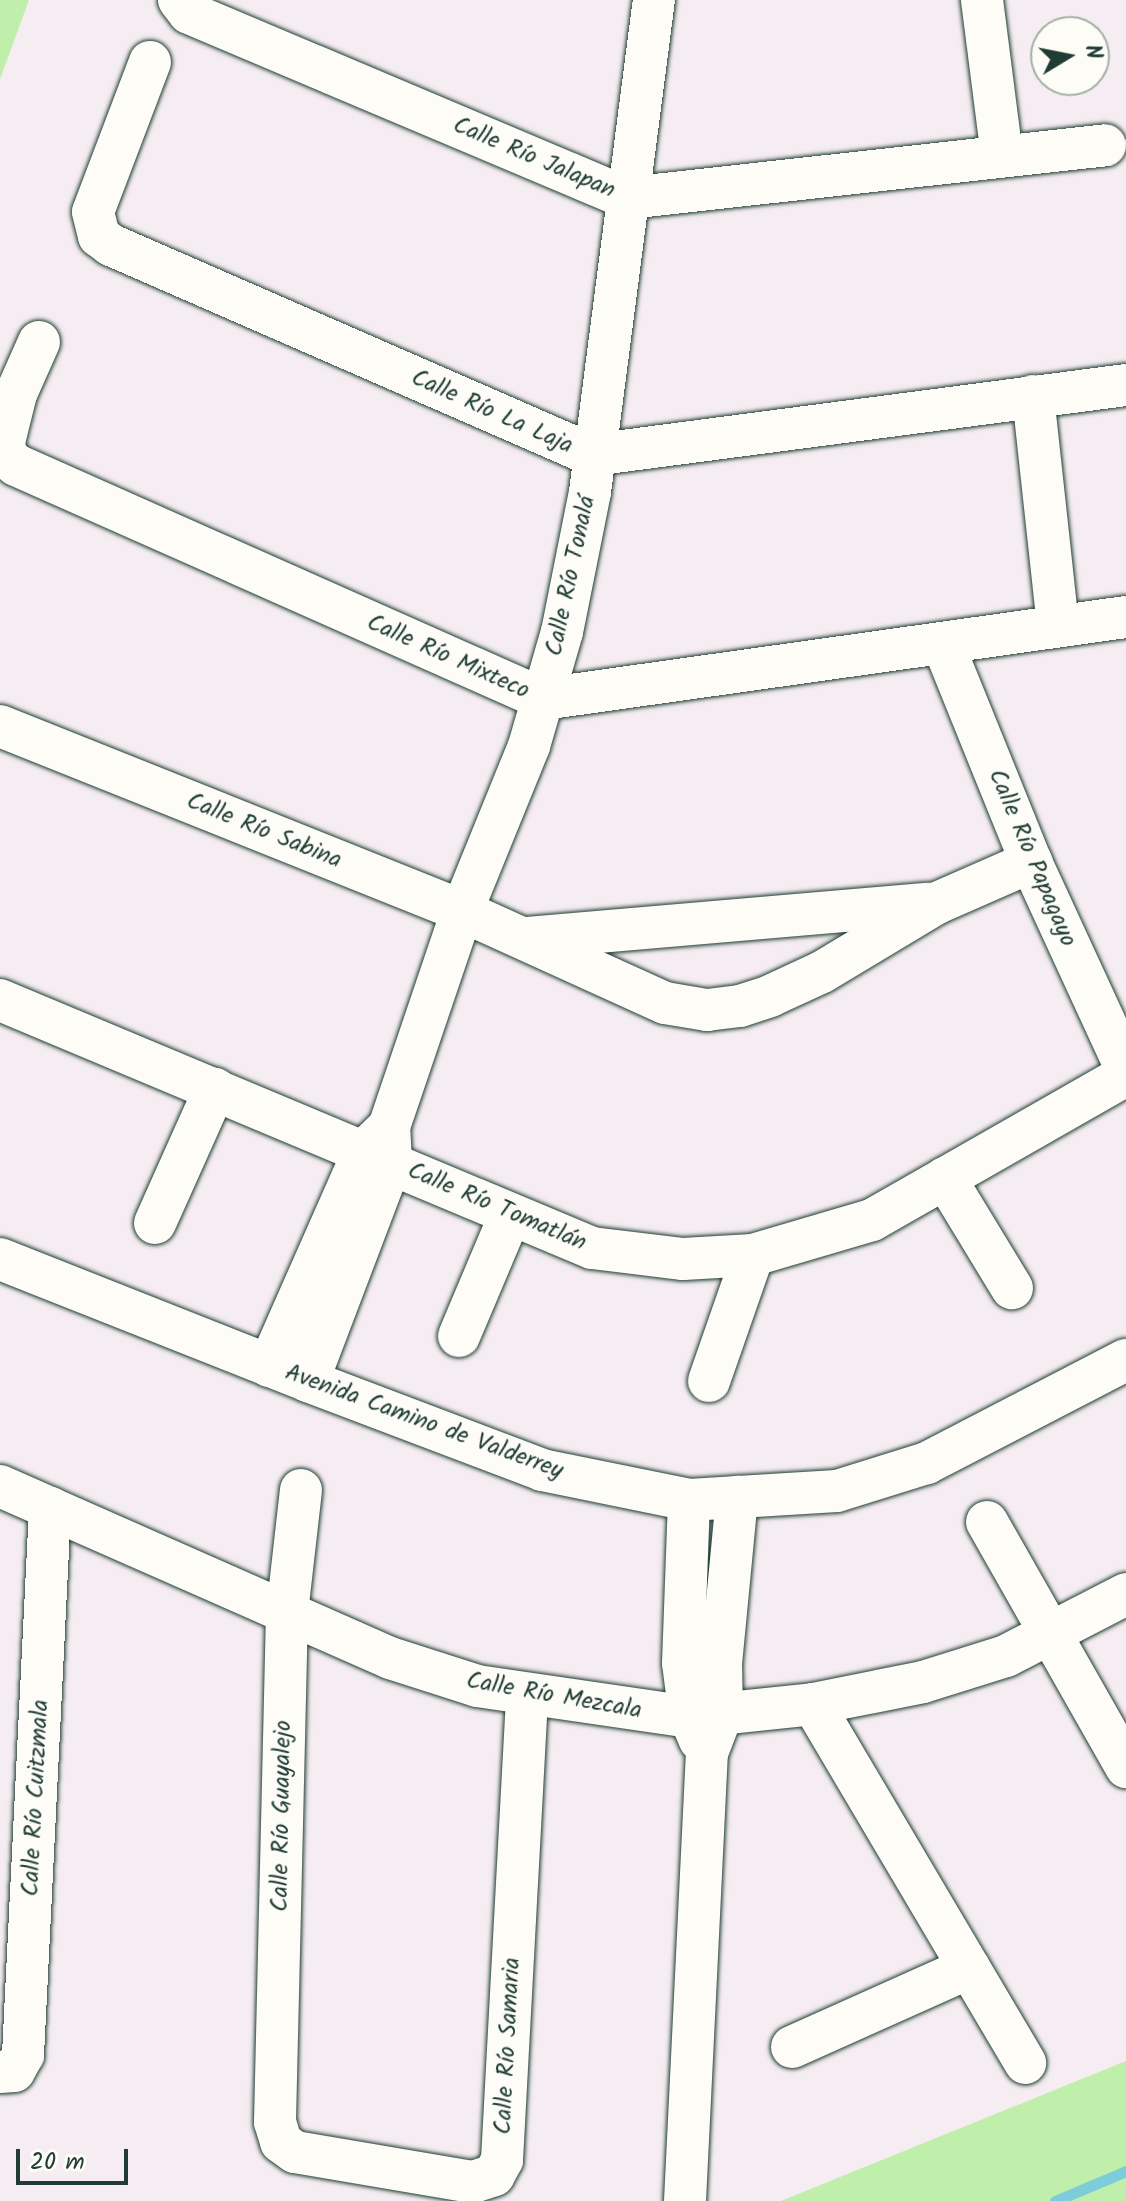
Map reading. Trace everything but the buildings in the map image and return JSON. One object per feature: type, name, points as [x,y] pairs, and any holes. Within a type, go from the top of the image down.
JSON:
[{"type":"street","name":"Calle Río Jalapan","points":[[179,0],[189,13],[628,198],[1105,145]]},
{"type":"street","name":"Calle Río Tonalá","points":[[308,1381],[381,1147],[462,911],[529,746],[562,632],[590,492],[592,455],[654,0]]},
{"type":"street","points":[[982,0],[1002,156]]},
{"type":"street","name":"Calle Río La Laja","points":[[150,62],[93,212],[99,236],[111,245],[592,455],[1126,385]]},
{"type":"street","name":"Calle Río Mixteco","points":[[39,342],[16,394],[4,442],[6,456],[16,465],[543,699],[1126,617]]},
{"type":"street","points":[[1033,396],[1058,626]]},
{"type":"street","name":"Calle Río Papagayo","points":[[943,644],[1031,862],[1126,1072]]},
{"type":"street","name":"Calle Río Sabina","points":[[0,726],[527,938],[665,1003],[707,1010],[740,1006],[822,972],[937,903],[1031,862]]},
{"type":"street","name":"Calle Río Sabina","points":[[527,938],[937,903]]},
{"type":"street","name":"Calle Río Tomatlán","points":[[0,1000],[215,1089],[381,1147],[510,1215],[592,1248],[683,1259],[753,1255],[872,1220],[1126,1072]]},
{"type":"street","points":[[155,1223],[215,1089]]},
{"type":"street","name":"Calle Río Tonalá","points":[[269,1366],[381,1147]]},
{"type":"street","points":[[945,1178],[1012,1288]]},
{"type":"street","points":[[459,1336],[510,1215]]},
{"type":"street","points":[[709,1381],[753,1255]]},
{"type":"street","name":"Avenida Camino de Valderrey","points":[[0,1259],[542,1470],[689,1500],[837,1491],[927,1463],[1126,1360]]},
{"type":"street","name":"Calle Río Mezcala","points":[[0,1486],[390,1658],[477,1686],[706,1728],[923,1682],[1006,1656],[1126,1594]]},
{"type":"street","name":"Calle Río Guayalejo","points":[[281,2142],[275,2122],[287,1612],[301,1490]]},
{"type":"street","points":[[685,2201],[706,1728],[721,1664],[737,1497]]},
{"type":"street","points":[[689,1500],[683,1663],[706,1728]]},
{"type":"street","name":"Calle Río Cuitzmala","points":[[0,2072],[14,2071],[23,2055],[50,1508]]},
{"type":"street","points":[[987,1522],[1126,1767]]},
{"type":"street","name":"Calle Río Samaria","points":[[281,2142],[295,2152],[473,2182],[494,2175],[502,2160],[527,1696]]},
{"type":"street","points":[[813,1704],[1025,2063]]},
{"type":"street","points":[[792,2047],[969,1968]]},
{"type":"green space","points":[[0,0],[29,0],[0,79]]},
{"type":"green space","points":[[1126,2061],[1126,2201],[781,2201]]},
{"type":"waterway","points":[[1055,2201],[1126,2171]]}]
